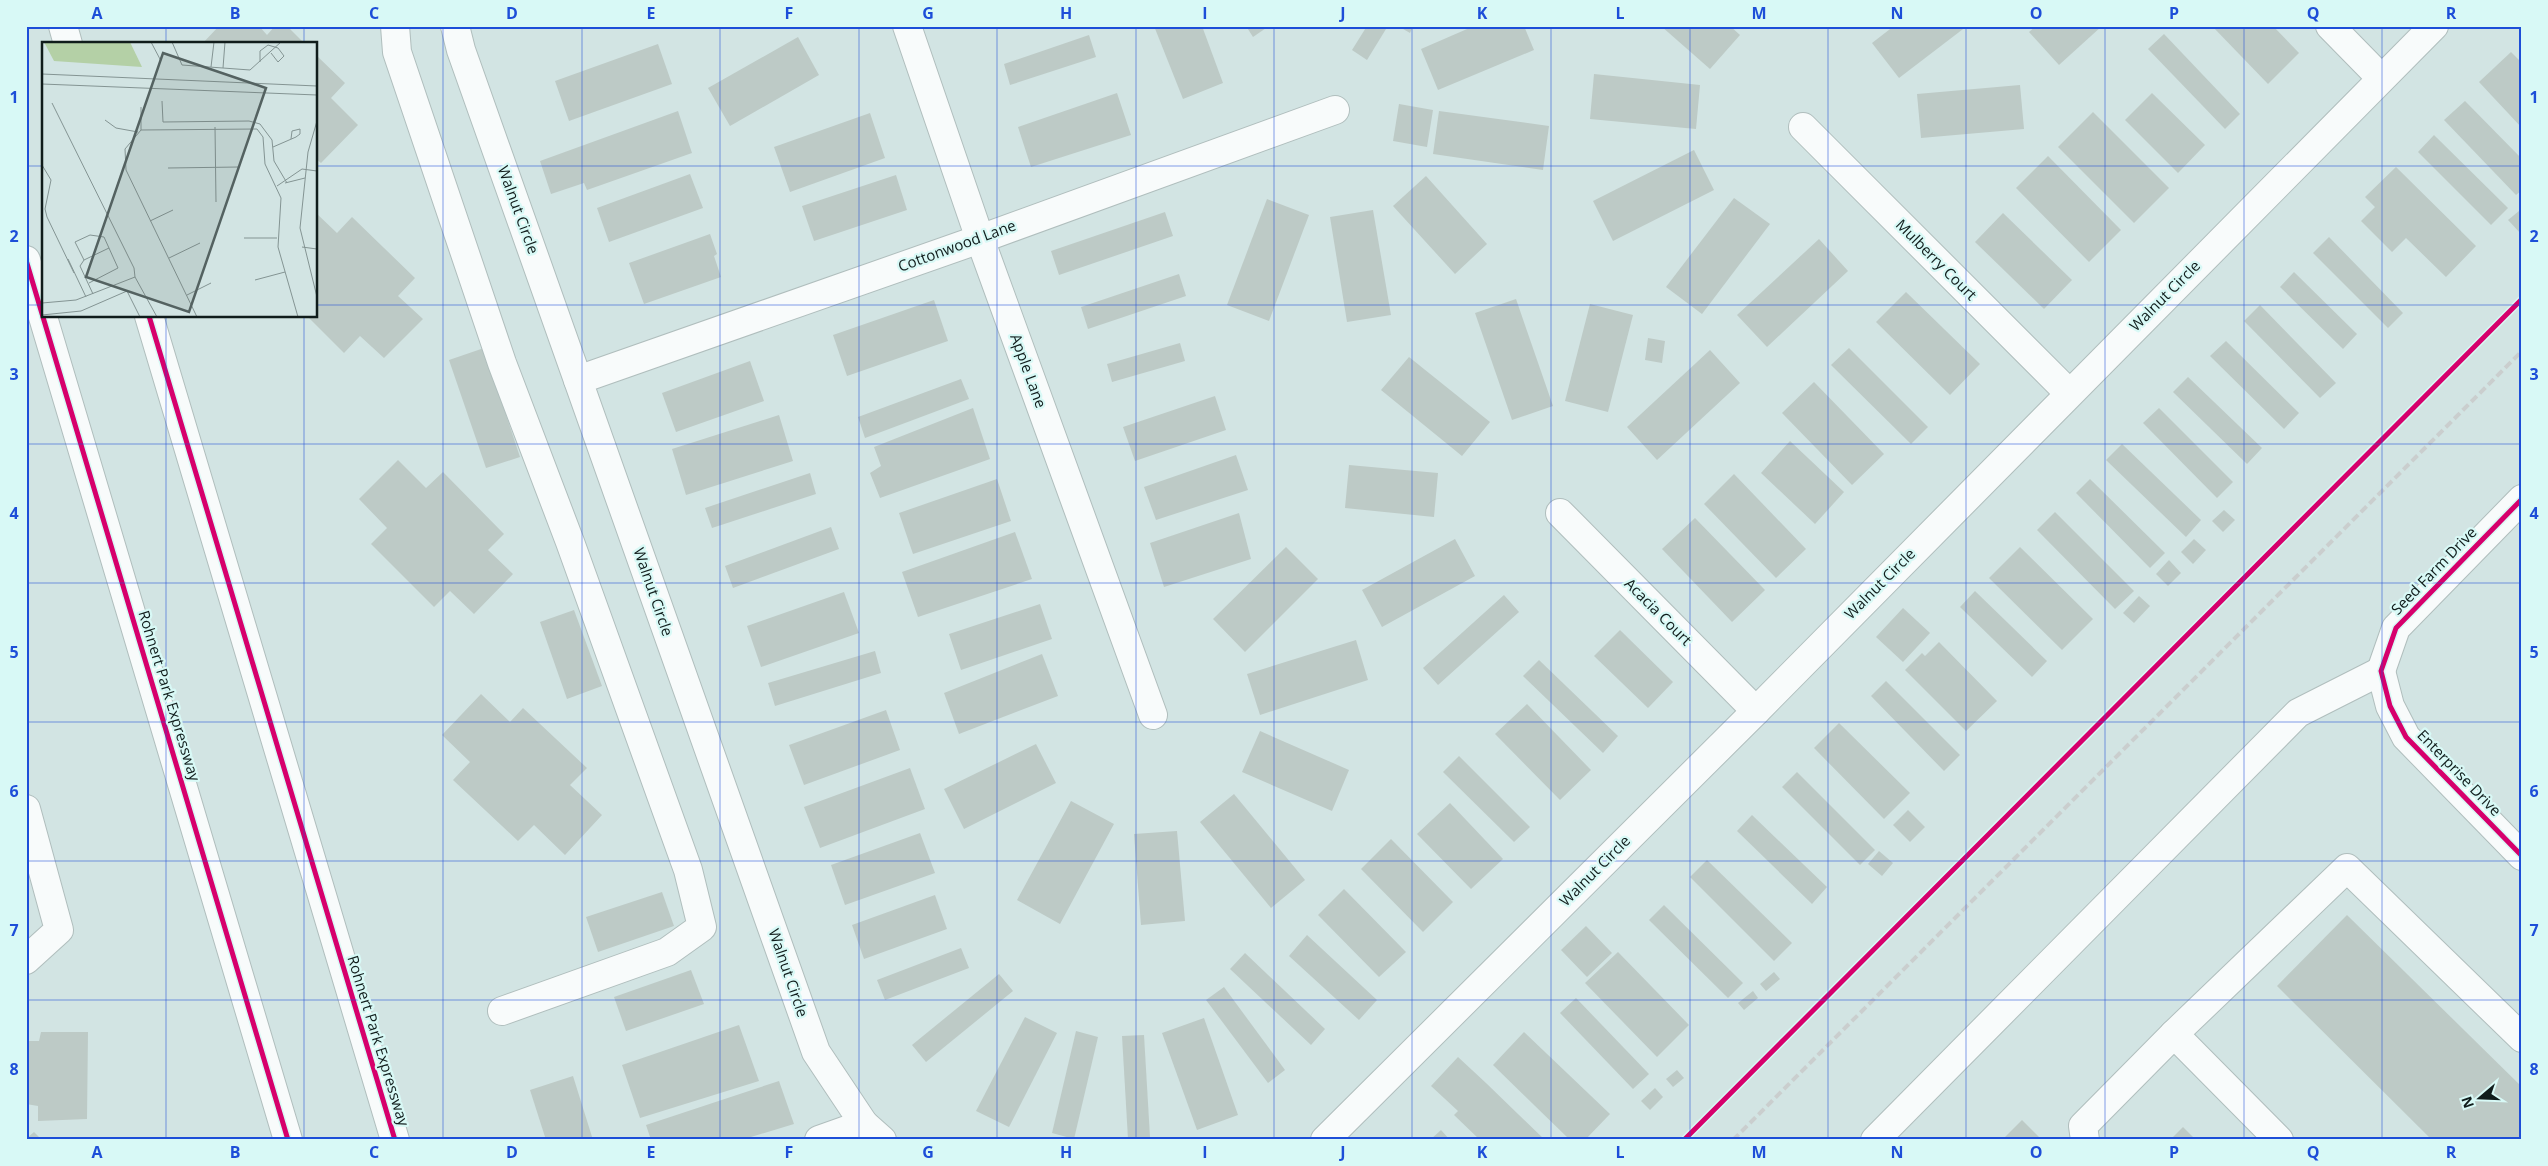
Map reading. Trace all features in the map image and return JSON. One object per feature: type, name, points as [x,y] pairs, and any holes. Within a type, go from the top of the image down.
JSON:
[{"type":"street","points":[[63,26],[67,42]]},
{"type":"street","points":[[395,26],[397,52],[499,353],[570,542],[688,870],[702,927],[667,952],[502,1012]]},
{"type":"street","name":"Walnut Circle","points":[[455,26],[461,50],[816,1052],[873,1132]]},
{"type":"street","name":"Apple Lane","points":[[907,26],[980,239],[1153,714]]},
{"type":"street","points":[[2330,26],[2381,78]]},
{"type":"street","name":"Walnut Circle","points":[[1325,1140],[1756,711],[2069,392],[2434,26]]},
{"type":"street","name":"Cottonwood Lane","points":[[578,380],[980,239],[1335,110]]},
{"type":"street","name":"Mulberry Court","points":[[1803,127],[2069,392]]},
{"type":"street","name":"Rohnert Park Expressway","points":[[26,260],[42,314]]},
{"type":"street","name":"Rohnert Park Expressway","points":[[43,318],[288,1140]]},
{"type":"street","name":"Rohnert Park Expressway","points":[[150,318],[394,1140]]},
{"type":"street","name":"Seed Farm Drive","points":[[2381,670],[2396,628],[2522,499]]},
{"type":"street","name":"Acacia Court","points":[[1560,513],[1756,711]]},
{"type":"street","points":[[1875,1140],[2298,713],[2381,670]]},
{"type":"street","name":"Enterprise Drive","points":[[2381,670],[2390,706],[2406,737],[2522,856]]},
{"type":"street","points":[[26,809],[59,930],[26,960]]},
{"type":"street","points":[[2085,1140],[2083,1126],[2174,1034],[2347,868],[2522,1038]]},
{"type":"street","points":[[2174,1034],[2279,1140]]},
{"type":"street","points":[[819,1140],[873,1132]]},
{"type":"building","points":[[219,26],[259,26],[267,35],[275,26],[287,26],[303,42],[204,42]]},
{"type":"building","points":[[1154,26],[1202,26],[1223,83],[1183,99]]},
{"type":"building","points":[[1246,26],[1269,26],[1253,37]]},
{"type":"building","points":[[1367,26],[1382,26],[1386,29],[1367,60],[1352,50]]},
{"type":"building","points":[[1398,26],[1413,26],[1410,33]]},
{"type":"building","points":[[1474,26],[1524,26],[1534,50],[1438,90],[1421,49]]},
{"type":"building","points":[[1661,26],[1730,26],[1740,35],[1710,69]]},
{"type":"building","points":[[1894,26],[1967,26],[1899,78],[1872,43]]},
{"type":"building","points":[[2036,26],[2102,26],[2059,65],[2029,32]]},
{"type":"building","points":[[2212,26],[2273,26],[2299,53],[2268,84]]},
{"type":"building","points":[[2164,34],[2240,114],[2225,129],[2148,49]]},
{"type":"building","points":[[1089,35],[1096,57],[1010,85],[1004,64]]},
{"type":"building","points":[[798,37],[819,75],[730,126],[708,88]]},
{"type":"building","points":[[658,44],[672,84],[569,121],[555,81]]},
{"type":"building","points":[[2511,52],[2522,63],[2522,128],[2479,82]]},
{"type":"building","points":[[318,57],[345,83],[331,98],[358,125],[321,163],[318,161]]},
{"type":"building","points":[[1594,74],[1700,85],[1696,129],[1590,119]]},
{"type":"building","points":[[2020,85],[2024,129],[1921,138],[1917,94]]},
{"type":"building","points":[[1117,93],[1131,135],[1031,167],[1018,127]]},
{"type":"building","points":[[2152,93],[2205,145],[2178,173],[2125,120]]},
{"type":"building","points":[[2465,101],[2522,159],[2522,190],[2516,195],[2444,120]]},
{"type":"building","points":[[1399,104],[1433,110],[1427,147],[1393,141]]},
{"type":"building","points":[[678,111],[692,153],[587,190],[584,183],[551,194],[540,161]]},
{"type":"building","points":[[1439,111],[1549,126],[1543,170],[1433,154]]},
{"type":"building","points":[[2093,112],[2169,188],[2134,223],[2058,147]]},
{"type":"building","points":[[870,113],[885,158],[790,192],[774,147]]},
{"type":"building","points":[[2434,135],[2508,208],[2491,225],[2418,152]]},
{"type":"building","points":[[1694,150],[1714,190],[1613,241],[1593,201]]},
{"type":"building","points":[[2048,156],[2121,230],[2089,262],[2016,188]]},
{"type":"building","points":[[2396,167],[2476,246],[2446,277],[2406,238],[2392,252],[2361,221],[2375,207],[2365,197]]},
{"type":"building","points":[[690,174],[703,208],[609,242],[597,208]]},
{"type":"building","points":[[896,175],[907,210],[814,241],[802,206]]},
{"type":"building","points":[[1426,176],[1487,244],[1455,274],[1393,206]]},
{"type":"building","points":[[1734,198],[1770,224],[1702,314],[1666,287]]},
{"type":"building","points":[[1267,199],[1309,215],[1269,321],[1227,305]]},
{"type":"building","points":[[1373,210],[1391,315],[1347,322],[1330,217]]},
{"type":"building","points":[[2519,211],[2522,214],[2522,235],[2508,220]]},
{"type":"building","points":[[1165,212],[1173,236],[1059,275],[1051,251]]},
{"type":"building","points":[[2003,213],[2072,280],[2044,309],[1975,242]]},
{"type":"building","points":[[318,215],[337,233],[352,217],[415,278],[398,296],[423,319],[384,358],[360,336],[344,353],[309,318],[318,318]]},
{"type":"building","points":[[710,234],[717,254],[714,256],[721,277],[644,304],[629,263]]},
{"type":"building","points":[[2329,237],[2403,313],[2388,328],[2313,253]]},
{"type":"building","points":[[1819,239],[1848,271],[1767,347],[1737,315]]},
{"type":"building","points":[[2294,272],[2357,334],[2343,349],[2280,287]]},
{"type":"building","points":[[1179,274],[1186,296],[1088,329],[1081,307]]},
{"type":"building","points":[[1906,292],[1980,364],[1950,395],[1876,322]]},
{"type":"building","points":[[1516,299],[1553,406],[1512,420],[1475,313]]},
{"type":"building","points":[[934,300],[948,341],[847,376],[833,335]]},
{"type":"building","points":[[1590,304],[1633,315],[1608,412],[1565,401]]},
{"type":"building","points":[[2260,305],[2336,383],[2320,398],[2244,321]]},
{"type":"building","points":[[1648,338],[1665,341],[1662,363],[1645,360]]},
{"type":"building","points":[[2226,341],[2299,413],[2284,429],[2210,356]]},
{"type":"building","points":[[1180,343],[1185,361],[1112,382],[1107,364]]},
{"type":"building","points":[[484,348],[520,457],[486,468],[449,360]]},
{"type":"building","points":[[1849,348],[1928,427],[1911,444],[1831,365]]},
{"type":"building","points":[[1710,350],[1740,383],[1657,460],[1627,427]]},
{"type":"building","points":[[1409,357],[1490,422],[1462,456],[1381,390]]},
{"type":"building","points":[[750,361],[764,401],[676,432],[662,393]]},
{"type":"building","points":[[2188,377],[2262,448],[2247,464],[2173,392]]},
{"type":"building","points":[[961,379],[969,399],[865,438],[858,417]]},
{"type":"building","points":[[1814,382],[1884,454],[1852,485],[1782,413]]},
{"type":"building","points":[[1215,396],[1226,430],[1135,461],[1123,427]]},
{"type":"building","points":[[973,408],[990,459],[880,498],[870,473],[881,466],[874,447]]},
{"type":"building","points":[[2159,408],[2233,482],[2217,498],[2143,423]]},
{"type":"building","points":[[779,415],[793,461],[686,495],[672,449]]},
{"type":"building","points":[[1790,441],[1844,492],[1815,524],[1761,473]]},
{"type":"building","points":[[2122,444],[2201,520],[2186,537],[2106,460]]},
{"type":"building","points":[[1236,455],[1248,490],[1156,520],[1144,487]]},
{"type":"building","points":[[398,460],[426,488],[443,472],[504,534],[488,550],[513,574],[474,614],[450,591],[434,607],[371,544],[387,528],[359,499]]},
{"type":"building","points":[[1349,465],[1438,473],[1434,517],[1345,508]]},
{"type":"building","points":[[810,473],[816,494],[712,528],[705,508]]},
{"type":"building","points":[[1734,474],[1806,549],[1776,578],[1704,504]]},
{"type":"building","points":[[997,479],[1011,521],[913,554],[899,513]]},
{"type":"building","points":[[2090,479],[2165,553],[2150,568],[2076,493]]},
{"type":"building","points":[[2224,510],[2235,520],[2223,532],[2212,521]]},
{"type":"building","points":[[2055,512],[2134,591],[2115,609],[2037,530]]},
{"type":"building","points":[[1239,513],[1251,559],[1164,587],[1150,543]]},
{"type":"building","points":[[1695,518],[1765,590],[1732,622],[1662,549]]},
{"type":"building","points":[[831,527],[839,549],[733,588],[725,566]]},
{"type":"building","points":[[1015,532],[1032,579],[918,617],[902,572]]},
{"type":"building","points":[[1455,539],[1475,576],[1382,627],[1362,590]]},
{"type":"building","points":[[2194,539],[2206,550],[2193,564],[2181,552]]},
{"type":"building","points":[[1286,547],[1318,579],[1245,652],[1213,619]]},
{"type":"building","points":[[2020,547],[2093,619],[2062,650],[1989,578]]},
{"type":"building","points":[[2169,560],[2181,573],[2168,586],[2156,574]]},
{"type":"building","points":[[1975,591],[2047,661],[2032,677],[1960,607]]},
{"type":"building","points":[[844,592],[859,633],[761,667],[747,626]]},
{"type":"building","points":[[1504,595],[1519,612],[1438,685],[1423,668]]},
{"type":"building","points":[[2139,596],[2150,606],[2134,623],[2123,613]]},
{"type":"building","points":[[1040,604],[1052,639],[961,670],[949,634]]},
{"type":"building","points":[[1903,608],[1930,633],[1903,662],[1876,637]]},
{"type":"building","points":[[574,610],[602,686],[567,699],[540,622]]},
{"type":"building","points":[[1620,630],[1673,682],[1648,708],[1594,656]]},
{"type":"building","points":[[1356,640],[1368,680],[1260,715],[1247,674]]},
{"type":"building","points":[[1939,642],[1997,701],[1966,731],[1905,670],[1922,653],[1925,656]]},
{"type":"building","points":[[875,651],[881,673],[775,706],[768,683]]},
{"type":"building","points":[[1042,654],[1058,696],[959,734],[944,693]]},
{"type":"building","points":[[1539,660],[1618,736],[1603,753],[1523,676]]},
{"type":"building","points":[[1886,681],[1960,755],[1944,771],[1871,696]]},
{"type":"building","points":[[481,694],[510,722],[523,708],[587,768],[570,785],[602,815],[565,855],[534,825],[518,841],[453,780],[470,762],[442,735]]},
{"type":"building","points":[[1527,704],[1591,770],[1560,800],[1495,734]]},
{"type":"building","points":[[886,710],[900,750],[804,785],[789,745]]},
{"type":"building","points":[[1839,723],[1910,793],[1884,819],[1814,748]]},
{"type":"building","points":[[1260,731],[1349,770],[1332,811],[1242,772]]},
{"type":"building","points":[[1036,744],[1056,783],[964,829],[944,789]]},
{"type":"building","points":[[1459,756],[1530,827],[1514,842],[1443,772]]},
{"type":"building","points":[[910,768],[925,809],[820,848],[804,807]]},
{"type":"building","points":[[1797,772],[1875,850],[1860,865],[1782,787]]},
{"type":"building","points":[[1234,794],[1305,880],[1271,908],[1200,822]]},
{"type":"building","points":[[1071,801],[1114,824],[1060,924],[1017,900]]},
{"type":"building","points":[[1450,803],[1503,859],[1471,889],[1417,834]]},
{"type":"building","points":[[1908,810],[1925,827],[1910,842],[1893,825]]},
{"type":"building","points":[[1752,815],[1827,887],[1812,904],[1737,831]]},
{"type":"building","points":[[1177,831],[1185,921],[1141,925],[1134,834]]},
{"type":"building","points":[[920,833],[935,873],[845,905],[831,865]]},
{"type":"building","points":[[1391,839],[1453,902],[1423,932],[1361,869]]},
{"type":"building","points":[[1879,851],[1893,863],[1882,876],[1868,864]]},
{"type":"building","points":[[1707,860],[1792,943],[1774,961],[1690,877]]},
{"type":"building","points":[[1344,889],[1406,952],[1379,977],[1318,915]]},
{"type":"building","points":[[662,892],[674,926],[598,952],[586,917]]},
{"type":"building","points":[[935,895],[947,929],[864,959],[852,925]]},
{"type":"building","points":[[1664,905],[1743,983],[1728,998],[1649,920]]},
{"type":"building","points":[[2347,915],[2522,1087],[2522,1140],[2432,1140],[2277,986]]},
{"type":"building","points":[[1586,926],[1612,953],[1587,977],[1561,950]]},
{"type":"building","points":[[1307,935],[1377,1000],[1359,1020],[1289,956]]},
{"type":"building","points":[[961,948],[969,968],[885,1000],[877,980]]},
{"type":"building","points":[[1618,952],[1689,1025],[1657,1057],[1585,983]]},
{"type":"building","points":[[1245,953],[1325,1029],[1311,1045],[1230,969]]},
{"type":"building","points":[[691,970],[704,1004],[626,1031],[614,997]]},
{"type":"building","points":[[1774,972],[1780,979],[1766,991],[1760,984]]},
{"type":"building","points":[[999,974],[1013,991],[926,1062],[912,1045]]},
{"type":"building","points":[[1224,987],[1285,1070],[1268,1083],[1206,1000]]},
{"type":"building","points":[[1753,991],[1758,998],[1744,1010],[1738,1003]]},
{"type":"building","points":[[1576,998],[1649,1074],[1633,1089],[1560,1013]]},
{"type":"building","points":[[1025,1017],[1057,1033],[1009,1127],[976,1111]]},
{"type":"building","points":[[1204,1018],[1238,1115],[1197,1130],[1162,1033]]},
{"type":"building","points":[[739,1025],[759,1081],[640,1118],[622,1065]]},
{"type":"building","points":[[1076,1031],[1098,1037],[1074,1139],[1052,1133]]},
{"type":"building","points":[[41,1032],[88,1032],[87,1119],[38,1121],[38,1106],[26,1104],[26,1041],[39,1041]]},
{"type":"building","points":[[1524,1032],[1610,1114],[1585,1140],[1570,1140],[1493,1065]]},
{"type":"building","points":[[1144,1035],[1150,1137],[1128,1139],[1122,1036]]},
{"type":"building","points":[[1458,1057],[1545,1140],[1480,1140],[1454,1115],[1458,1111],[1431,1086]]},
{"type":"building","points":[[1677,1070],[1684,1078],[1673,1087],[1666,1079]]},
{"type":"building","points":[[573,1076],[593,1140],[546,1140],[530,1090]]},
{"type":"building","points":[[779,1081],[794,1124],[741,1140],[651,1140],[646,1125]]},
{"type":"building","points":[[1655,1088],[1663,1097],[1650,1110],[1641,1101]]},
{"type":"building","points":[[2022,1120],[2042,1140],[2002,1140]]},
{"type":"building","points":[[2183,1127],[2196,1140],[2170,1140]]},
{"type":"building","points":[[1441,1130],[1450,1140],[1430,1140]]},
{"type":"building","points":[[34,1132],[42,1140],[26,1140],[26,1139]]},
{"type":"railway","points":[[1733,1140],[2522,351]]},
{"type":"cycle path","points":[[26,260],[42,314]]},
{"type":"cycle path","points":[[1684,1140],[2522,299]]},
{"type":"cycle path","points":[[43,318],[288,1140]]},
{"type":"cycle path","points":[[150,318],[395,1140]]},
{"type":"cycle path","points":[[2522,499],[2396,628],[2381,671],[2390,706],[2406,737],[2522,856]]}]
